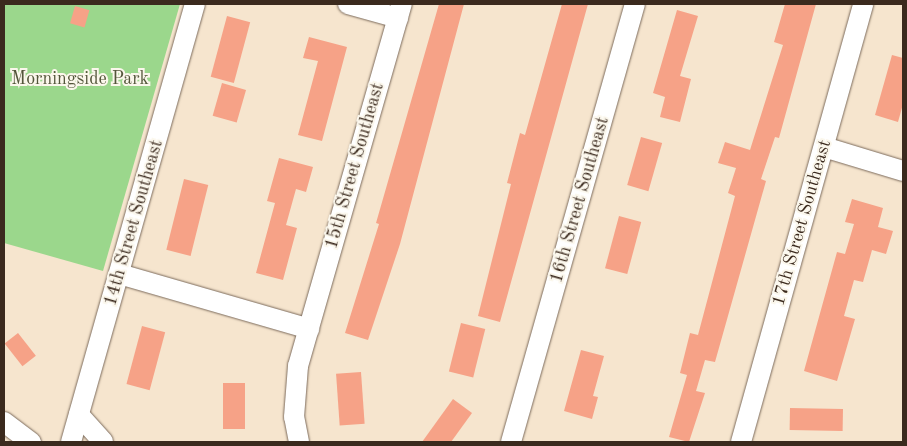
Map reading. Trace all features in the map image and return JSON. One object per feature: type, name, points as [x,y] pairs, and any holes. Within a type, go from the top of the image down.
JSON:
[{"type":"street","name":"14th Street Southeast","points":[[71,442],[195,4]]},
{"type":"street","points":[[348,4],[400,11]]},
{"type":"street","name":"16th Street Southeast","points":[[511,442],[635,4]]},
{"type":"street","name":"17th Street Southeast","points":[[741,442],[863,4]]},
{"type":"street","name":"15th Street Southeast","points":[[299,442],[294,418],[294,395],[309,329],[400,11]]},
{"type":"street","points":[[824,147],[903,171]]},
{"type":"street","points":[[119,274],[309,329]]},
{"type":"street","points":[[79,415],[103,442]]},
{"type":"street","points":[[4,422],[31,442]]},
{"type":"green space","name":"Morningside Park","points":[[4,4],[180,4],[103,271],[4,243]]},
{"type":"building","points":[[439,4],[464,4],[400,244],[368,340],[345,333],[379,224],[376,223]]},
{"type":"building","points":[[562,4],[588,4],[500,322],[478,316],[511,184],[507,183],[520,133],[525,135]]},
{"type":"building","points":[[785,4],[816,4],[779,138],[775,137],[761,179],[766,181],[715,362],[705,360],[696,391],[705,393],[689,442],[669,437],[687,375],[680,373],[690,333],[698,335],[735,196],[728,193],[736,168],[718,163],[725,142],[750,150],[783,45],[774,42]]},
{"type":"building","points":[[75,6],[89,10],[84,27],[70,23]]},
{"type":"building","points":[[677,10],[698,16],[680,76],[691,79],[680,122],[660,117],[665,97],[653,93]]},
{"type":"building","points":[[227,16],[250,22],[234,83],[211,77]]},
{"type":"building","points":[[309,37],[347,47],[322,141],[298,135],[318,61],[303,58]]},
{"type":"building","points":[[892,55],[903,58],[903,104],[898,122],[875,115]]},
{"type":"building","points":[[222,83],[246,90],[237,123],[213,116]]},
{"type":"building","points":[[641,137],[662,143],[648,191],[627,185]]},
{"type":"building","points":[[279,158],[313,167],[306,192],[296,189],[286,225],[297,228],[283,280],[256,273],[275,203],[267,201]]},
{"type":"building","points":[[184,179],[208,185],[191,256],[166,250]]},
{"type":"building","points":[[852,199],[883,208],[878,227],[893,231],[886,254],[872,250],[863,282],[854,280],[844,316],[855,319],[837,381],[804,371],[837,252],[845,254],[854,224],[845,222]]},
{"type":"building","points":[[619,216],[641,222],[627,274],[605,268]]},
{"type":"building","points":[[461,323],[485,329],[473,378],[449,372]]},
{"type":"building","points":[[142,326],[165,332],[150,390],[126,384]]},
{"type":"building","points":[[18,333],[36,356],[22,366],[5,343]]},
{"type":"building","points":[[581,350],[604,356],[593,396],[598,397],[592,419],[564,411]]},
{"type":"building","points":[[361,372],[365,424],[340,426],[336,374]]},
{"type":"building","points":[[223,383],[245,383],[245,429],[223,429]]},
{"type":"building","points":[[453,399],[472,413],[451,442],[422,442]]},
{"type":"building","points":[[790,408],[843,409],[843,431],[790,430]]}]
